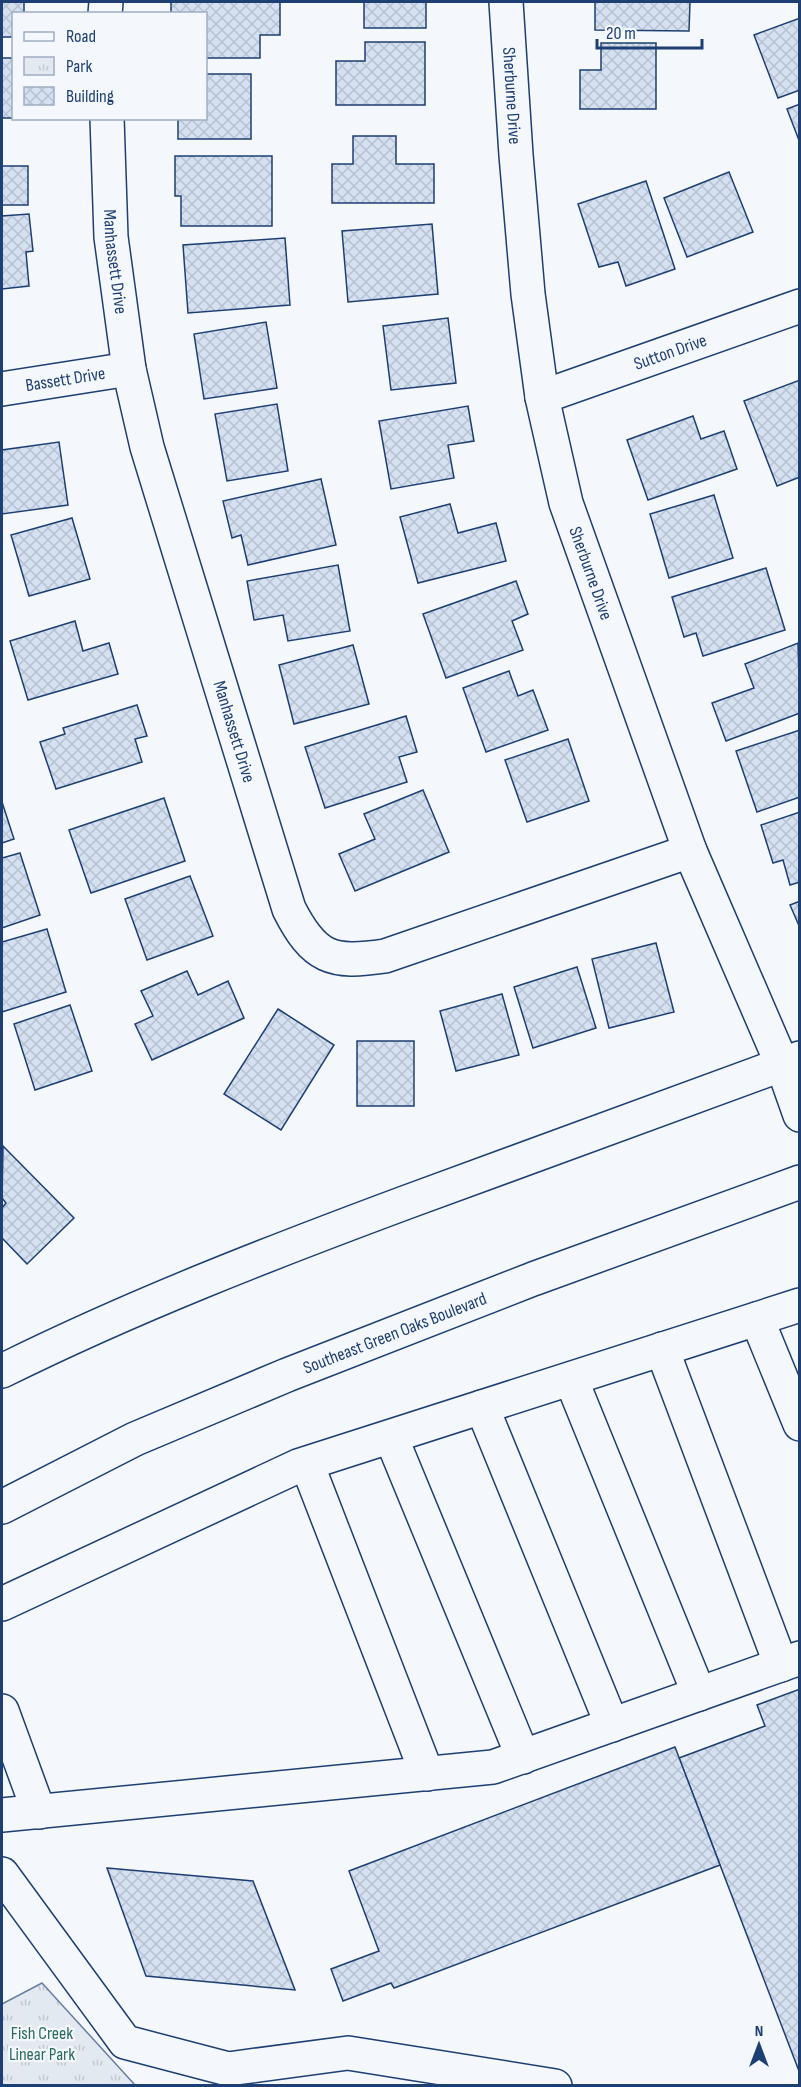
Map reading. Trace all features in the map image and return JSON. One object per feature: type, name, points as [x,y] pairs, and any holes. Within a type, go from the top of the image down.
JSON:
[{"type":"street","name":"Sherburne Drive","points":[[506,2],[528,294],[542,397],[566,503],[690,851],[791,1061],[800,1115]]},
{"type":"street","name":"Manhassett Drive","points":[[107,120],[111,237],[129,369],[147,447],[179,558],[289,909],[307,940],[323,954],[360,960],[386,956],[690,851]]},
{"type":"street","name":"Sutton Drive","points":[[542,397],[800,306]]},
{"type":"street","name":"Bassett Drive","points":[[2,389],[129,369]]},
{"type":"street","points":[[2,1371],[76,1334],[228,1269],[791,1061]]},
{"type":"street","name":"Southeast Green Oaks Boulevard","points":[[2,1507],[135,1439],[287,1375],[533,1279],[800,1182]]},
{"type":"street","points":[[2,1604],[307,1464],[800,1305]]},
{"type":"street","points":[[757,1319],[800,1424]]},
{"type":"street","points":[[2,1815],[493,1767],[790,1662],[662,1349]]},
{"type":"street","points":[[571,1379],[699,1694]]},
{"type":"street","points":[[482,1407],[612,1725]]},
{"type":"street","points":[[391,1437],[523,1757]]},
{"type":"street","points":[[307,1464],[427,1774]]},
{"type":"street","points":[[2,1711],[39,1812]]},
{"type":"street","points":[[2,1874],[125,2042],[228,2068],[348,2053],[555,2085]]},
{"type":"green space","name":"Fish Creek Linear Park","points":[[42,1983],[135,2085],[2,2085],[2,2004]]},
{"type":"building","points":[[2,2],[24,2],[24,12],[12,12],[12,37],[2,37]]},
{"type":"building","points":[[171,2],[280,2],[280,35],[260,35],[260,58],[207,58],[207,12],[171,12]]},
{"type":"building","points":[[364,2],[426,2],[426,28],[364,28]]},
{"type":"building","points":[[595,2],[690,2],[689,31],[595,30]]},
{"type":"building","points":[[800,18],[800,90],[778,98],[754,35]]},
{"type":"building","points":[[365,42],[425,42],[425,105],[336,105],[336,61],[365,61]]},
{"type":"building","points":[[601,43],[656,43],[656,109],[580,109],[580,70],[601,70]]},
{"type":"building","points":[[2,58],[12,58],[12,118],[2,118]]},
{"type":"building","points":[[207,74],[251,74],[251,139],[178,139],[178,120],[207,120]]},
{"type":"building","points":[[800,104],[800,143],[787,109]]},
{"type":"building","points":[[353,136],[396,136],[396,164],[434,164],[434,203],[332,203],[332,164],[353,164]]},
{"type":"building","points":[[175,156],[272,156],[272,226],[181,226],[181,196],[175,196]]},
{"type":"building","points":[[2,166],[28,166],[28,205],[2,205]]},
{"type":"building","points":[[729,172],[753,232],[687,257],[664,198]]},
{"type":"building","points":[[646,181],[675,269],[626,286],[618,262],[599,267],[578,204]]},
{"type":"building","points":[[29,214],[33,251],[26,252],[29,286],[2,289],[2,216]]},
{"type":"building","points":[[432,224],[438,294],[348,302],[342,231]]},
{"type":"building","points":[[285,238],[290,305],[188,313],[183,245]]},
{"type":"building","points":[[448,318],[456,383],[391,390],[383,326]]},
{"type":"building","points":[[266,322],[277,388],[204,399],[194,334]]},
{"type":"building","points":[[800,380],[800,477],[777,486],[744,401]]},
{"type":"building","points":[[277,404],[288,471],[227,481],[215,414]]},
{"type":"building","points":[[468,406],[474,441],[448,445],[454,478],[391,489],[379,421]]},
{"type":"building","points":[[693,416],[701,439],[724,431],[737,469],[648,500],[627,440]]},
{"type":"building","points":[[59,442],[68,505],[2,514],[2,450]]},
{"type":"building","points":[[321,479],[336,545],[248,565],[241,535],[232,538],[223,501]]},
{"type":"building","points":[[714,495],[733,558],[669,578],[650,514]]},
{"type":"building","points":[[450,504],[458,533],[496,523],[506,561],[418,583],[400,517]]},
{"type":"building","points":[[72,518],[90,579],[29,596],[11,535]]},
{"type":"building","points":[[338,565],[350,631],[288,641],[283,615],[254,620],[247,581]]},
{"type":"building","points":[[766,568],[785,630],[703,656],[696,633],[684,637],[672,597]]},
{"type":"building","points":[[516,581],[528,614],[512,621],[523,650],[446,678],[423,614]]},
{"type":"building","points":[[75,621],[83,651],[109,643],[118,674],[28,700],[10,641]]},
{"type":"building","points":[[798,643],[800,713],[726,741],[712,703],[754,688],[745,664]]},
{"type":"building","points":[[353,645],[369,704],[294,724],[279,665]]},
{"type":"building","points":[[509,671],[518,696],[533,690],[548,730],[486,752],[463,688]]},
{"type":"building","points":[[137,705],[147,736],[135,739],[142,762],[56,789],[40,742],[65,734],[63,728]]},
{"type":"building","points":[[406,716],[417,752],[399,757],[407,782],[325,808],[305,747]]},
{"type":"building","points":[[800,730],[800,797],[757,812],[736,751]]},
{"type":"building","points":[[568,739],[589,801],[527,822],[505,760]]},
{"type":"building","points":[[423,790],[449,852],[355,891],[339,854],[375,839],[364,814]]},
{"type":"building","points":[[164,798],[185,861],[91,893],[69,830]]},
{"type":"building","points":[[2,802],[14,839],[2,843]]},
{"type":"building","points":[[800,812],[800,882],[790,885],[783,860],[773,863],[761,825]]},
{"type":"building","points":[[20,853],[40,915],[2,928],[2,858]]},
{"type":"building","points":[[190,876],[213,936],[147,960],[125,899]]},
{"type":"building","points":[[800,901],[800,928],[790,905]]},
{"type":"building","points":[[47,929],[66,992],[2,1012],[2,942]]},
{"type":"building","points":[[656,943],[674,1012],[609,1028],[592,959]]},
{"type":"building","points":[[577,967],[596,1028],[533,1048],[514,987]]},
{"type":"building","points":[[187,971],[198,995],[228,981],[244,1018],[152,1060],[135,1024],[153,1016],[141,991]]},
{"type":"building","points":[[502,994],[519,1055],[456,1071],[440,1011]]},
{"type":"building","points":[[70,1005],[92,1071],[35,1090],[14,1024]]},
{"type":"building","points":[[278,1009],[334,1045],[281,1130],[224,1094]]},
{"type":"building","points":[[357,1041],[414,1041],[414,1106],[357,1106]]},
{"type":"building","points":[[3,1146],[74,1218],[27,1264],[2,1238],[2,1208],[6,1203],[2,1198]]},
{"type":"building","points":[[800,1689],[799,2071],[679,1758],[765,1726],[757,1705]]},
{"type":"building","points":[[675,1747],[720,1865],[394,1988],[391,1983],[343,2001],[331,1969],[379,1951],[349,1871]]},
{"type":"building","points":[[107,1868],[253,1881],[295,1990],[146,1976]]}]
